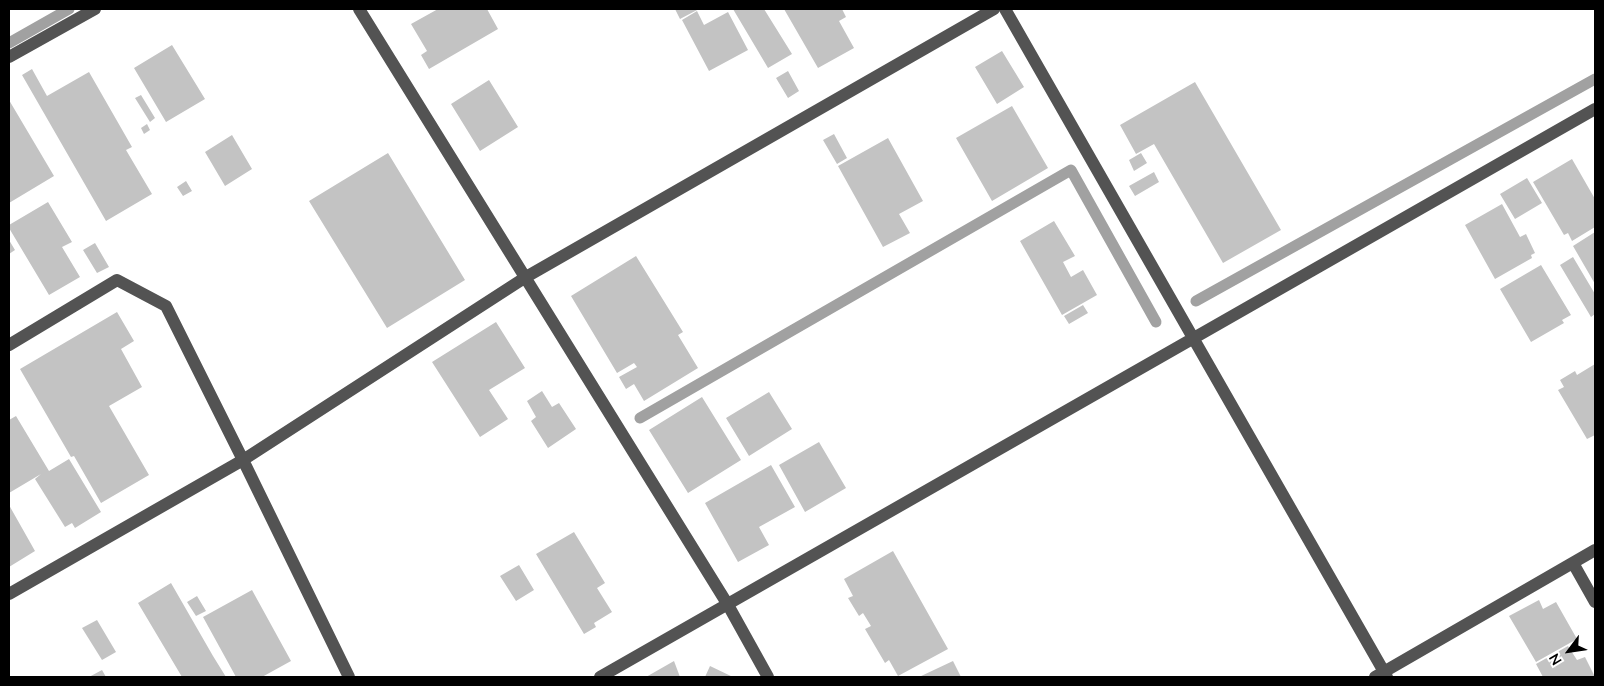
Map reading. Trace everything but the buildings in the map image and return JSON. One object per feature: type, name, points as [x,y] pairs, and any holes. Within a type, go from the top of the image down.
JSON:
[{"type":"street","points":[[9,57],[95,9]]},
{"type":"street","points":[[359,9],[728,605],[768,677]]},
{"type":"street","points":[[9,594],[243,460],[526,277],[994,9]]},
{"type":"street","points":[[1005,9],[1382,676],[1595,550]]},
{"type":"street","points":[[600,677],[1595,109]]},
{"type":"street","points":[[9,345],[117,280],[166,306],[349,677]]},
{"type":"street","points":[[1573,563],[1595,602]]},
{"type":"waterway","points":[[9,43],[69,9]]},
{"type":"waterway","points":[[1196,301],[1595,79]]},
{"type":"waterway","points":[[640,418],[1071,170],[1156,322]]}]
